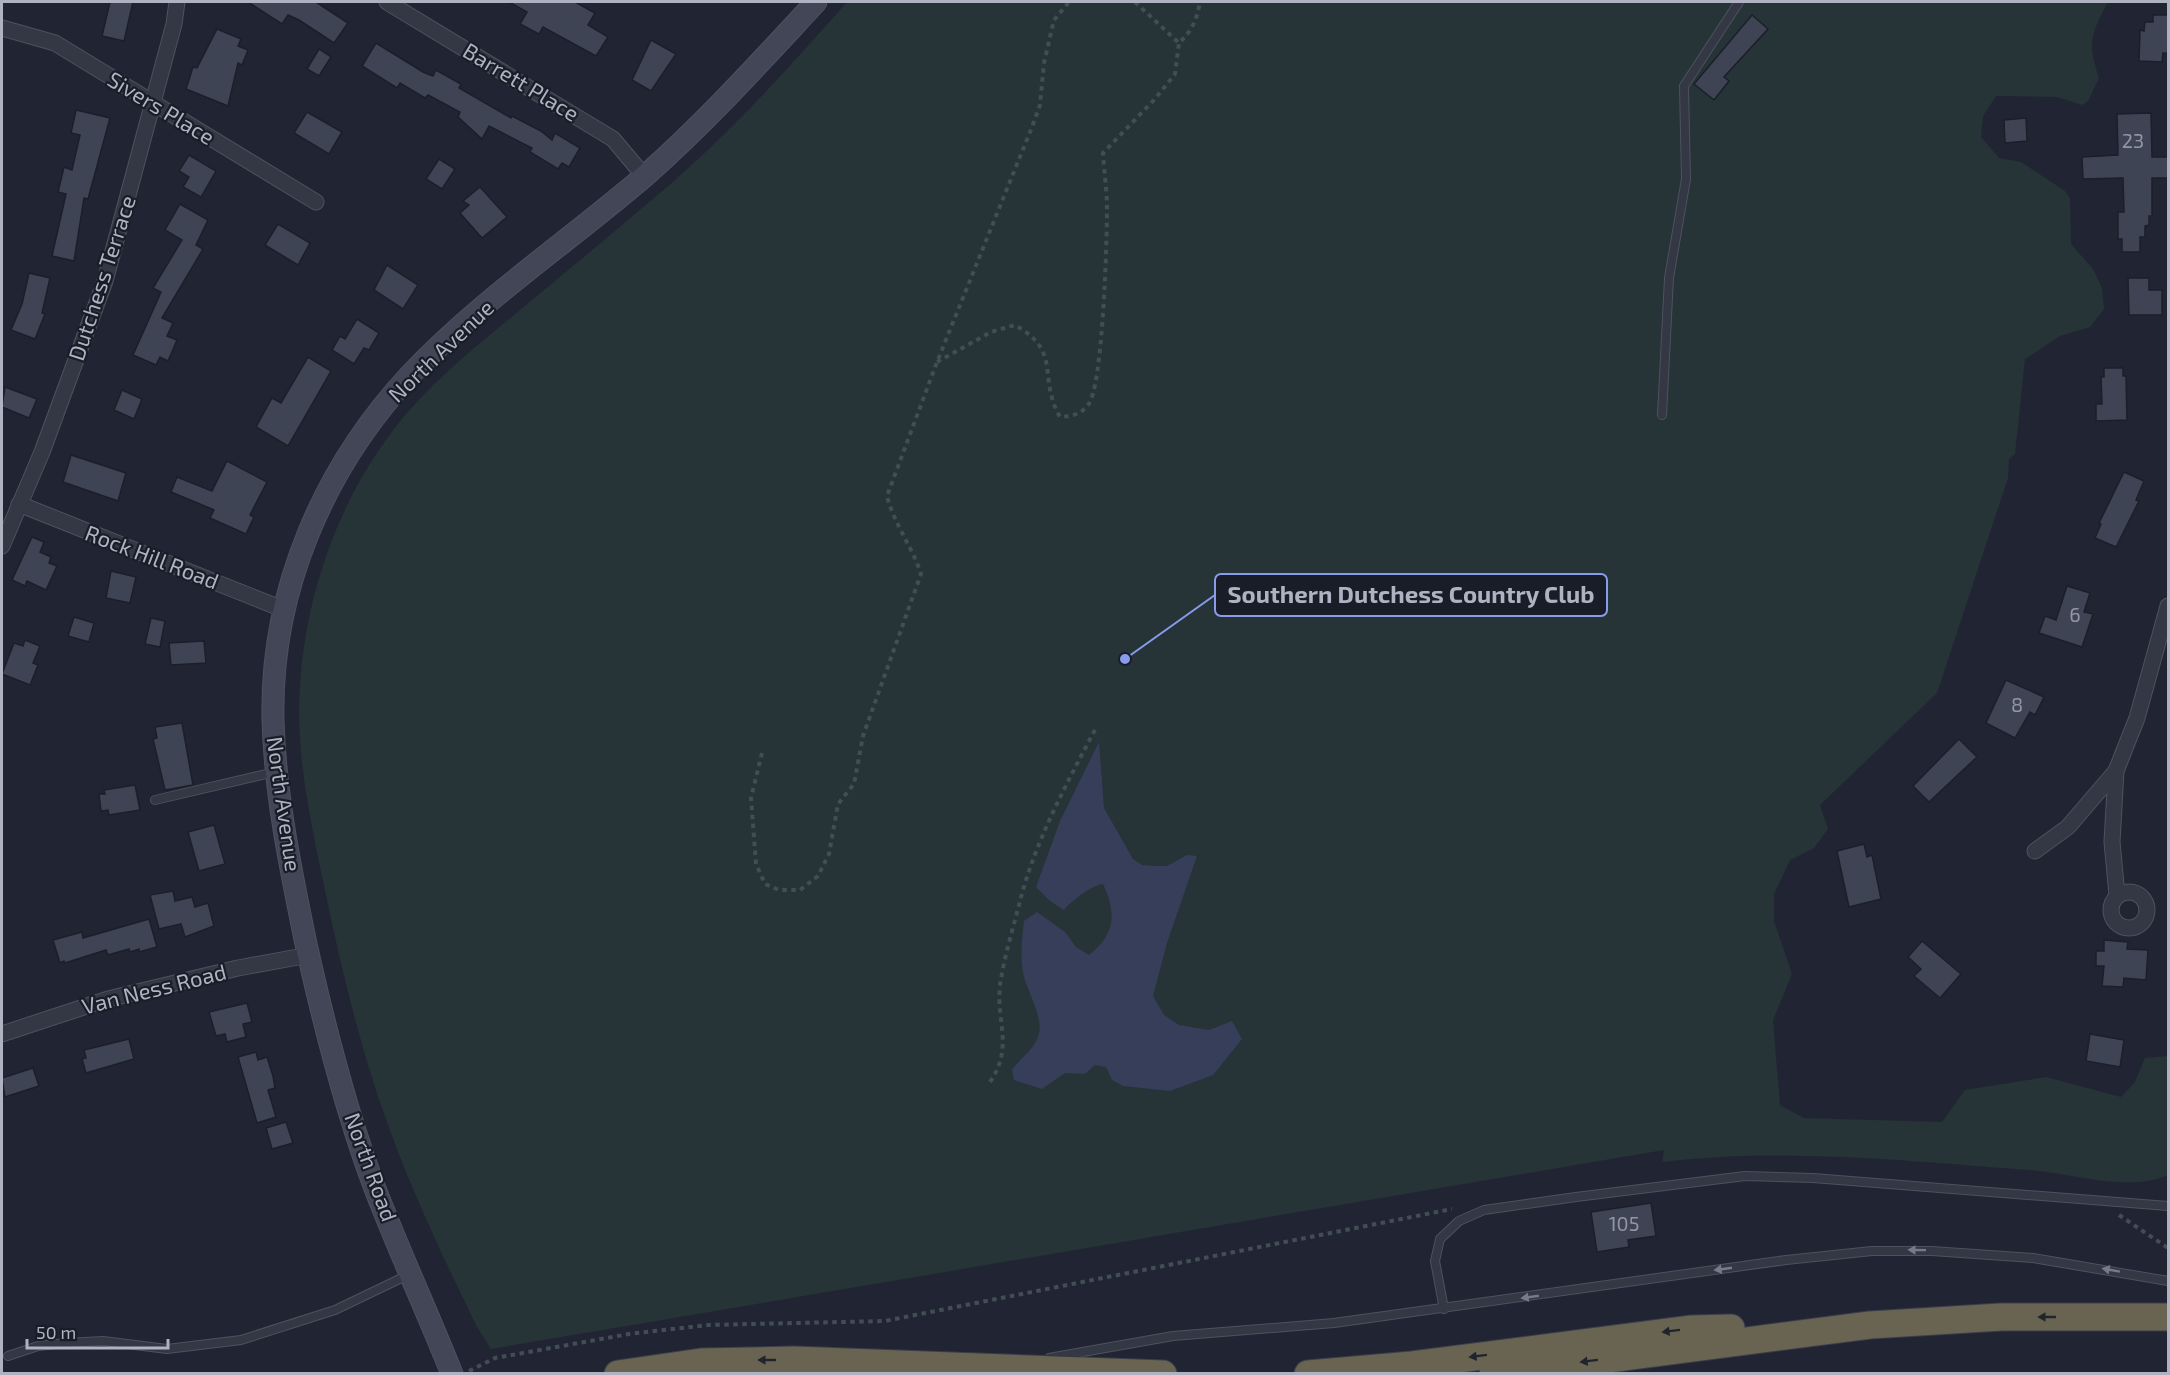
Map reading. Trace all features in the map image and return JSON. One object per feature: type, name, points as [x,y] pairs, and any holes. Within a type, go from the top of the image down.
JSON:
[{"type":"highway","points":[[1308,1374],[1412,1365],[1692,1329],[1835,1328],[2001,1317],[2169,1317]]},
{"type":"highway","points":[[1493,1374],[1835,1328]]},
{"type":"highway","points":[[618,1374],[674,1364],[731,1360],[805,1360],[1162,1374]]},
{"type":"main road","name":"North Avenue","points":[[309,955],[277,772],[273,687],[285,610],[305,539],[326,493],[352,448],[394,393],[428,356],[467,321],[644,176],[728,97],[816,2]]},
{"type":"main road","name":"North Road","points":[[309,955],[360,1144],[376,1190],[452,1374]]},
{"type":"street","name":"Dutchess Terrace","points":[[2,546],[42,452],[105,281],[174,24],[177,2]]},
{"type":"street","name":"Barrett Place","points":[[387,2],[613,139],[644,176]]},
{"type":"street","name":"Sivers Place","points":[[2,28],[55,43],[117,83],[153,101],[316,202]]},
{"type":"street","name":"Rock Hill Road","points":[[18,504],[285,610]]},
{"type":"street","points":[[2117,896],[2112,842],[2116,771],[2137,718],[2169,606]]},
{"type":"street","points":[[2036,851],[2068,827],[2116,771]]},
{"type":"street","name":"Van Ness Road","points":[[2,1034],[108,999],[238,968],[309,955]]},
{"type":"lane","points":[[1662,415],[1669,278],[1686,179],[1684,86],[1739,2]]},
{"type":"lane","points":[[155,800],[277,772]]},
{"type":"lane","points":[[1444,1309],[1435,1261],[1440,1239],[1459,1221],[1484,1210],[1679,1182],[1745,1176],[1813,1178],[2169,1206]]},
{"type":"lane","points":[[1000,1368],[1173,1336],[1334,1323],[1786,1260],[1872,1251],[1932,1251],[2033,1258],[2169,1281]]},
{"type":"lane","points":[[8,1356],[38,1346],[66,1343],[103,1341],[167,1348],[241,1340],[335,1310],[411,1273]]},
{"type":"path","points":[[762,753],[751,798],[756,864],[765,884],[779,890],[800,890],[818,876],[829,854],[838,804],[854,784],[863,736],[921,574],[915,556],[892,517],[887,496],[937,362],[1032,127],[1040,105],[1044,63],[1054,20],[1069,2]]},
{"type":"path","points":[[1135,2],[1179,43]]},
{"type":"path","points":[[937,362],[991,332],[1015,326],[1034,336],[1045,354],[1049,399],[1060,417],[1074,416],[1090,404],[1100,362],[1103,308],[1107,208],[1103,153],[1154,100],[1175,74],[1179,43],[1189,34],[1197,18],[1200,2]]},
{"type":"path","points":[[990,1082],[999,1069],[1005,1039],[1000,987],[1020,899],[1044,828],[1097,726]]},
{"type":"path","points":[[2098,1200],[2169,1248]]},
{"type":"path","points":[[464,1374],[495,1358],[629,1334],[708,1325],[885,1321],[1459,1208]]},
{"type":"shaded area","points":[[847,2],[2108,2],[2093,39],[2093,56],[2099,78],[2088,101],[2082,105],[2058,97],[1996,96],[1983,116],[1981,137],[1999,158],[2021,162],[2065,191],[2070,198],[2071,244],[2093,269],[2102,288],[2104,309],[2090,327],[2060,336],[2025,359],[2015,454],[2009,459],[2008,478],[1937,693],[1820,805],[1828,829],[1814,848],[1790,860],[1774,894],[1774,921],[1792,974],[1773,1020],[1780,1105],[1804,1118],[1942,1122],[1965,1090],[2046,1077],[2121,1097],[2135,1082],[2145,1058],[2168,1056],[2168,1175],[2152,1180],[2117,1182],[2030,1170],[1846,1157],[1753,1156],[1662,1162],[1664,1150],[491,1349],[477,1327],[453,1277],[398,1151],[368,1065],[351,1004],[318,857],[302,759],[300,685],[309,617],[328,550],[341,518],[374,457],[407,413],[467,355],[706,152],[778,79]]},
{"type":"water","points":[[1099,742],[1104,808],[1133,859],[1142,865],[1167,866],[1187,855],[1197,856],[1167,943],[1153,996],[1164,1015],[1179,1025],[1209,1030],[1232,1021],[1242,1039],[1213,1075],[1170,1091],[1123,1086],[1112,1080],[1106,1067],[1095,1065],[1085,1074],[1065,1073],[1042,1089],[1014,1080],[1012,1070],[1033,1046],[1040,1030],[1037,1013],[1023,973],[1021,954],[1024,921],[1037,912],[1065,932],[1076,947],[1089,955],[1109,932],[1112,914],[1103,884],[1082,894],[1064,910],[1050,901],[1036,887],[1060,821]]},
{"type":"building","points":[[110,2],[133,2],[124,41],[102,36]]},
{"type":"building","points":[[248,2],[316,2],[348,23],[334,43],[299,20],[288,15],[282,24]]},
{"type":"building","points":[[509,2],[575,2],[595,13],[588,25],[608,37],[596,56],[543,27],[539,34],[520,24],[527,12]]},
{"type":"building","points":[[1752,15],[1768,29],[1724,77],[1729,81],[1714,100],[1694,84]]},
{"type":"building","points":[[2153,15],[2169,15],[2169,53],[2163,53],[2162,62],[2139,61],[2140,30],[2144,31],[2145,22],[2153,22]]},
{"type":"building","points":[[217,29],[241,39],[238,46],[248,50],[242,65],[238,63],[228,106],[186,89],[193,67],[197,68]]},
{"type":"building","points":[[651,40],[676,54],[651,91],[632,80]]},
{"type":"building","points":[[376,43],[423,72],[433,76],[436,70],[461,84],[459,88],[511,118],[512,116],[541,131],[552,140],[555,133],[580,148],[569,167],[562,163],[558,169],[530,152],[532,148],[489,126],[482,139],[458,117],[460,112],[428,95],[425,98],[400,83],[397,88],[362,66]]},
{"type":"building","points":[[319,49],[331,57],[319,76],[307,69]]},
{"type":"building","points":[[76,110],[110,118],[88,199],[84,198],[74,261],[52,256],[66,194],[58,192],[64,167],[72,170],[80,135],[71,133]]},
{"type":"building","points":[[307,112],[342,132],[329,154],[294,133]]},
{"type":"building","points":[[2151,113],[2152,157],[2169,157],[2169,178],[2152,178],[2152,216],[2149,216],[2149,225],[2145,226],[2145,237],[2140,237],[2140,252],[2122,252],[2122,239],[2118,239],[2118,212],[2124,212],[2123,178],[2083,179],[2082,157],[2118,155],[2117,114]]},
{"type":"building","points":[[2026,118],[2027,141],[2005,143],[2004,120]]},
{"type":"building","points":[[189,155],[216,171],[201,197],[183,187],[189,177],[179,171]]},
{"type":"building","points":[[439,159],[455,169],[442,189],[426,179]]},
{"type":"building","points":[[480,187],[507,217],[482,238],[460,213],[469,205],[463,201]]},
{"type":"building","points":[[180,204],[208,220],[196,245],[203,249],[162,318],[173,323],[167,336],[177,340],[168,361],[160,357],[156,365],[133,355],[161,292],[153,288],[182,240],[165,230]]},
{"type":"building","points":[[278,224],[310,243],[298,265],[265,245]]},
{"type":"building","points":[[387,265],[418,285],[403,309],[374,290]]},
{"type":"building","points":[[29,273],[50,278],[42,313],[45,314],[35,339],[11,330],[22,304]]},
{"type":"building","points":[[2128,278],[2149,278],[2149,290],[2162,290],[2162,315],[2129,315]]},
{"type":"building","points":[[357,319],[379,333],[369,350],[364,348],[354,364],[332,350],[340,336],[345,339]]},
{"type":"building","points":[[308,357],[331,371],[288,446],[256,427],[272,398],[281,403]]},
{"type":"building","points":[[2104,368],[2123,368],[2123,376],[2126,376],[2127,420],[2096,421],[2096,404],[2102,404],[2101,377],[2104,377]]},
{"type":"building","points":[[5,387],[37,399],[29,418],[2,407]]},
{"type":"building","points":[[122,390],[142,399],[134,419],[114,410]]},
{"type":"building","points":[[71,455],[126,473],[118,501],[63,482]]},
{"type":"building","points":[[227,461],[267,482],[250,515],[254,517],[246,534],[210,518],[214,510],[171,492],[177,477],[212,491]]},
{"type":"building","points":[[2124,472],[2144,481],[2136,500],[2139,501],[2116,547],[2095,538],[2101,524],[2099,523]]},
{"type":"building","points":[[32,537],[44,542],[40,552],[51,557],[49,563],[57,566],[46,590],[27,581],[25,586],[12,580]]},
{"type":"building","points":[[111,571],[136,577],[130,603],[106,598]]},
{"type":"building","points":[[2067,586],[2090,593],[2084,612],[2093,614],[2082,647],[2039,633],[2045,616],[2056,620]]},
{"type":"building","points":[[74,617],[94,623],[89,642],[68,636]]},
{"type":"building","points":[[151,618],[165,621],[160,647],[145,644]]},
{"type":"building","points":[[25,640],[40,646],[33,663],[38,665],[30,685],[2,674],[14,643],[23,646]]},
{"type":"building","points":[[204,641],[206,663],[171,665],[169,643]]},
{"type":"building","points":[[2006,680],[2044,697],[2035,715],[2030,712],[2015,738],[1986,723]]},
{"type":"building","points":[[182,723],[193,785],[165,790],[153,739],[157,738],[155,727]]},
{"type":"building","points":[[1959,739],[1977,757],[1929,802],[1913,786]]},
{"type":"building","points":[[135,785],[140,810],[109,815],[108,810],[101,811],[99,794],[105,794],[104,790]]},
{"type":"building","points":[[214,825],[225,864],[199,871],[188,832]]},
{"type":"building","points":[[1864,844],[1867,857],[1872,855],[1881,899],[1849,907],[1837,851]]},
{"type":"building","points":[[173,891],[175,901],[192,897],[195,907],[208,903],[214,926],[185,937],[181,924],[159,929],[150,895]]},
{"type":"building","points":[[149,919],[157,947],[139,952],[139,949],[130,952],[129,949],[108,955],[106,950],[60,963],[53,940],[82,932],[83,938]]},
{"type":"building","points":[[2104,940],[2128,942],[2127,949],[2148,950],[2146,980],[2124,978],[2123,987],[2102,986],[2104,966],[2096,966],[2096,951],[2104,951]]},
{"type":"building","points":[[1922,941],[1961,974],[1940,998],[1914,976],[1921,969],[1908,957]]},
{"type":"building","points":[[247,1003],[252,1022],[243,1024],[246,1037],[227,1042],[225,1034],[216,1036],[209,1012]]},
{"type":"building","points":[[2090,1034],[2124,1040],[2120,1067],[2086,1061]]},
{"type":"building","points":[[129,1039],[134,1059],[86,1073],[82,1059],[86,1058],[84,1050]]},
{"type":"building","points":[[256,1052],[258,1060],[267,1057],[273,1076],[275,1088],[268,1090],[276,1117],[257,1123],[238,1057]]},
{"type":"building","points":[[33,1068],[39,1086],[5,1097],[2,1078]]},
{"type":"building","points":[[286,1122],[293,1143],[272,1149],[266,1128]]},
{"type":"building","points":[[1651,1203],[1656,1236],[1628,1240],[1629,1247],[1597,1252],[1591,1212]]},
{"type":"place","name":"Southern Dutchess Country Club","points":[[1125,659]]}]
